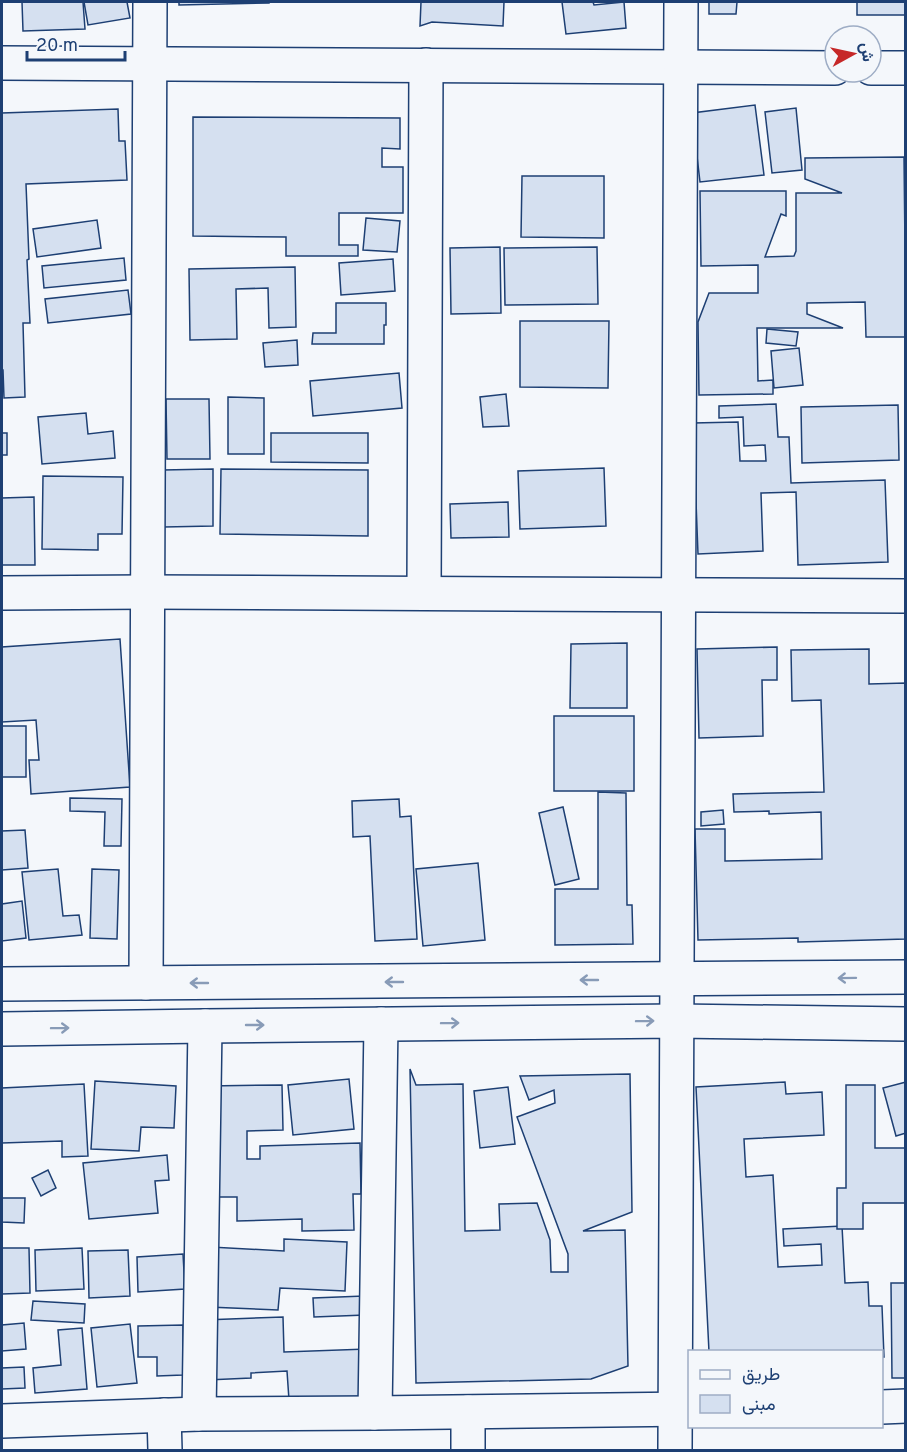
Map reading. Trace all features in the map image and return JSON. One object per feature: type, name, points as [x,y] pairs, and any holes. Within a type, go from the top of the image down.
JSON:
[{"type":"street","points":[[146,983],[150,2]]},
{"type":"street","points":[[675,1450],[682,1409],[676,1021],[681,2]]},
{"type":"street","points":[[2,63],[823,68]]},
{"type":"street","points":[[424,593],[426,65]]},
{"type":"street","points":[[883,68],[906,68]]},
{"type":"street","points":[[2,592],[906,596]]},
{"type":"street","points":[[2,984],[906,977]]},
{"type":"street","points":[[2,1029],[676,1021],[906,1024]]},
{"type":"street","points":[[375,1413],[381,1024]]},
{"type":"street","points":[[199,1414],[205,1026]]},
{"type":"street","points":[[883,1407],[906,1406]]},
{"type":"street","points":[[2,1421],[199,1414],[682,1409]]},
{"type":"street","points":[[468,1412],[468,1450]]},
{"type":"street","points":[[164,1415],[165,1450]]},
{"type":"building","points":[[22,2],[83,2],[85,29],[23,31]]},
{"type":"building","points":[[84,2],[127,2],[130,18],[88,25]]},
{"type":"building","points":[[179,2],[269,2],[269,3],[179,5]]},
{"type":"building","points":[[421,2],[504,2],[503,26],[432,22],[420,26]]},
{"type":"building","points":[[562,2],[593,2],[594,5],[624,2],[626,28],[566,34]]},
{"type":"building","points":[[709,2],[737,2],[736,14],[709,14]]},
{"type":"building","points":[[857,2],[906,2],[906,15],[857,15]]},
{"type":"building","points":[[755,105],[764,175],[700,182],[692,113]]},
{"type":"building","points":[[796,108],[802,170],[772,173],[765,112]]},
{"type":"building","points":[[118,109],[119,141],[125,141],[127,180],[26,184],[30,323],[23,323],[25,397],[4,398],[2,370],[2,113]]},
{"type":"building","points":[[193,117],[400,118],[400,149],[382,148],[382,167],[403,167],[403,213],[339,213],[339,245],[358,245],[358,256],[286,256],[286,237],[193,236]]},
{"type":"building","points":[[904,157],[906,337],[866,337],[865,302],[807,303],[807,314],[843,328],[757,328],[758,381],[773,380],[773,394],[699,395],[698,322],[709,293],[758,293],[758,265],[701,266],[700,191],[786,191],[786,216],[781,214],[765,257],[794,256],[796,251],[796,193],[842,193],[805,179],[805,158]]},
{"type":"building","points":[[522,176],[604,176],[604,238],[521,237]]},
{"type":"building","points":[[366,218],[400,221],[397,252],[363,250]]},
{"type":"building","points":[[97,220],[101,248],[37,257],[33,229]]},
{"type":"building","points":[[500,247],[501,313],[451,314],[450,248]]},
{"type":"building","points":[[597,247],[598,304],[505,305],[504,248]]},
{"type":"building","points":[[124,258],[126,280],[44,288],[42,266]]},
{"type":"building","points":[[393,259],[395,291],[341,295],[339,263]]},
{"type":"building","points":[[295,267],[296,327],[269,328],[268,288],[236,289],[237,339],[190,340],[189,269]]},
{"type":"building","points":[[128,290],[131,314],[48,323],[45,299]]},
{"type":"building","points":[[336,303],[386,303],[384,344],[312,344],[313,333],[336,333]]},
{"type":"building","points":[[520,321],[609,321],[608,388],[520,387]]},
{"type":"building","points":[[767,329],[798,332],[796,346],[766,343]]},
{"type":"building","points":[[297,340],[298,365],[265,367],[263,343]]},
{"type":"building","points":[[799,348],[803,385],[774,388],[771,351]]},
{"type":"building","points":[[399,373],[402,408],[313,416],[310,381]]},
{"type":"building","points":[[506,394],[509,426],[483,427],[480,397]]},
{"type":"building","points":[[228,397],[264,398],[264,454],[228,454]]},
{"type":"building","points":[[166,399],[209,399],[210,459],[167,459]]},
{"type":"building","points":[[776,404],[778,437],[789,437],[791,483],[885,480],[888,562],[798,565],[796,492],[761,493],[763,551],[698,554],[693,423],[738,422],[740,461],[766,461],[765,445],[744,446],[743,417],[719,418],[719,406]]},
{"type":"building","points":[[898,405],[899,460],[802,463],[801,407]]},
{"type":"building","points":[[86,413],[88,434],[113,431],[115,458],[42,464],[38,417]]},
{"type":"building","points":[[2,433],[7,433],[7,455],[2,455]]},
{"type":"building","points":[[271,433],[368,433],[368,463],[271,462]]},
{"type":"building","points":[[604,468],[606,526],[520,529],[518,471]]},
{"type":"building","points":[[213,469],[213,526],[164,527],[163,470]]},
{"type":"building","points":[[221,469],[368,470],[368,536],[220,534]]},
{"type":"building","points":[[43,476],[123,477],[122,534],[98,534],[98,550],[42,549]]},
{"type":"building","points":[[34,497],[35,565],[2,565],[2,498]]},
{"type":"building","points":[[508,502],[509,537],[451,538],[450,504]]},
{"type":"building","points":[[120,639],[130,787],[31,794],[29,760],[39,760],[36,720],[2,722],[2,647]]},
{"type":"building","points":[[627,643],[627,708],[570,708],[571,644]]},
{"type":"building","points":[[777,647],[777,680],[762,680],[763,736],[699,738],[697,649]]},
{"type":"building","points":[[869,649],[869,684],[906,683],[906,939],[798,942],[798,938],[698,940],[695,829],[725,829],[725,861],[822,859],[821,812],[769,814],[769,811],[734,812],[733,794],[824,792],[821,700],[792,701],[791,650]]},
{"type":"building","points":[[554,716],[634,716],[634,791],[554,791]]},
{"type":"building","points":[[2,726],[26,726],[26,777],[2,777]]},
{"type":"building","points":[[598,792],[626,793],[627,905],[632,905],[633,944],[555,945],[555,889],[598,889]]},
{"type":"building","points":[[70,798],[122,799],[121,846],[104,846],[105,812],[70,811]]},
{"type":"building","points":[[399,799],[400,817],[411,816],[417,939],[375,941],[370,836],[353,837],[352,801]]},
{"type":"building","points":[[563,807],[579,879],[555,885],[539,813]]},
{"type":"building","points":[[723,810],[724,824],[701,826],[701,812]]},
{"type":"building","points":[[25,830],[28,868],[2,870],[2,831]]},
{"type":"building","points":[[478,863],[485,940],[423,946],[416,869]]},
{"type":"building","points":[[58,869],[63,916],[79,915],[82,935],[29,940],[22,872]]},
{"type":"building","points":[[92,869],[119,870],[117,939],[90,938]]},
{"type":"building","points":[[22,901],[26,938],[2,941],[2,904]]},
{"type":"building","points":[[410,1069],[416,1085],[463,1084],[465,1231],[500,1230],[499,1204],[537,1203],[550,1240],[551,1272],[568,1272],[568,1254],[517,1117],[555,1103],[554,1090],[529,1100],[520,1076],[630,1074],[632,1212],[583,1231],[625,1230],[628,1366],[591,1379],[416,1383]]},
{"type":"building","points":[[349,1079],[354,1129],[293,1135],[288,1085]]},
{"type":"building","points":[[95,1081],[176,1086],[174,1128],[141,1127],[139,1151],[91,1149]]},
{"type":"building","points":[[785,1082],[786,1094],[822,1092],[824,1135],[744,1139],[746,1177],[773,1175],[778,1267],[822,1265],[821,1244],[784,1246],[783,1229],[842,1226],[845,1283],[868,1282],[869,1306],[882,1306],[884,1357],[883,1350],[709,1350],[696,1087]]},
{"type":"building","points":[[906,1082],[906,1133],[896,1136],[883,1088]]},
{"type":"building","points":[[84,1084],[88,1156],[62,1157],[62,1141],[2,1143],[2,1088]]},
{"type":"building","points":[[282,1085],[283,1130],[247,1131],[247,1159],[260,1159],[260,1146],[360,1143],[361,1194],[353,1194],[354,1230],[302,1231],[302,1219],[237,1221],[237,1197],[209,1197],[207,1086]]},
{"type":"building","points":[[846,1085],[875,1085],[875,1148],[906,1148],[906,1203],[863,1203],[863,1229],[837,1229],[837,1188],[846,1188]]},
{"type":"building","points":[[508,1087],[515,1144],[480,1148],[474,1091]]},
{"type":"building","points":[[167,1155],[169,1180],[155,1181],[158,1213],[89,1219],[83,1163]]},
{"type":"building","points":[[48,1170],[56,1188],[41,1196],[32,1178]]},
{"type":"building","points":[[2,1198],[25,1198],[24,1223],[2,1222]]},
{"type":"building","points":[[284,1239],[347,1242],[345,1291],[280,1288],[278,1310],[208,1307],[211,1247],[284,1251]]},
{"type":"building","points":[[2,1248],[29,1248],[30,1293],[2,1294]]},
{"type":"building","points":[[82,1248],[84,1289],[36,1291],[35,1250]]},
{"type":"building","points":[[128,1250],[130,1296],[89,1298],[88,1251]]},
{"type":"building","points":[[183,1254],[185,1289],[138,1292],[137,1257]]},
{"type":"building","points":[[891,1283],[906,1283],[906,1378],[892,1378]]},
{"type":"building","points":[[364,1296],[365,1315],[314,1317],[313,1298]]},
{"type":"building","points":[[33,1301],[85,1304],[84,1323],[31,1320]]},
{"type":"building","points":[[283,1317],[284,1352],[367,1349],[369,1397],[289,1400],[287,1371],[251,1373],[251,1378],[207,1380],[204,1320]]},
{"type":"building","points":[[24,1323],[26,1349],[2,1351],[2,1325]]},
{"type":"building","points":[[130,1324],[137,1383],[97,1387],[91,1328]]},
{"type":"building","points":[[183,1325],[183,1375],[157,1376],[157,1357],[138,1357],[138,1326]]},
{"type":"building","points":[[82,1328],[87,1389],[35,1393],[33,1368],[61,1365],[58,1330]]},
{"type":"building","points":[[24,1367],[25,1388],[2,1389],[2,1368]]}]
